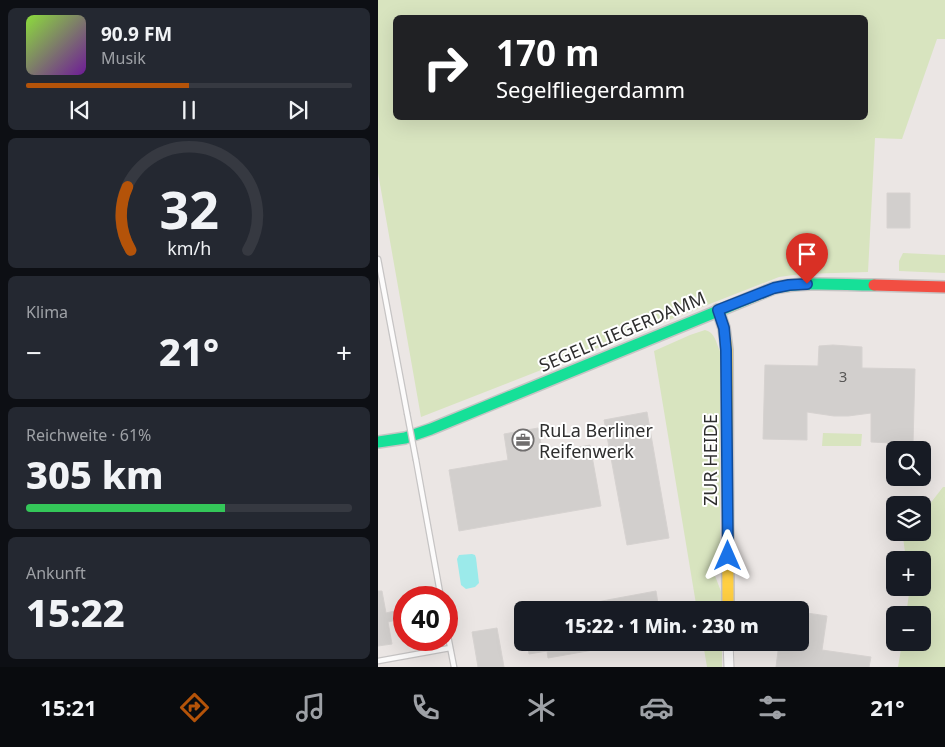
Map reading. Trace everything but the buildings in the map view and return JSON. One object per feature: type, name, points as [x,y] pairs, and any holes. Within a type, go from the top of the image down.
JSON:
[{"type":"street","name":"SEGELFLIEGERDAMM","points":[[378,442],[396,440],[431,429],[774,288],[807,284],[946,287]]},
{"type":"street","name":"ZUR HEIDE","points":[[718,310],[724,328],[726,350],[728,601]]},
{"type":"street","points":[[728,651],[729,667]]},
{"type":"lane","points":[[378,259],[439,586]]},
{"type":"lane","points":[[378,661],[433,651]]},
{"type":"lane","points":[[451,651],[454,667]]},
{"type":"green space","points":[[378,0],[945,0],[945,39],[937,39],[902,139],[875,138],[868,272],[801,274],[779,277],[421,417],[378,173]]},
{"type":"green space","points":[[903,253],[945,255],[945,273],[899,271],[899,261]]},
{"type":"green space","points":[[705,330],[708,331],[713,335],[720,351],[720,552],[712,562],[712,568],[722,594],[722,601],[696,601],[654,351]]},
{"type":"green space","points":[[823,433],[862,434],[861,446],[822,446]]},
{"type":"green space","points":[[945,487],[945,667],[898,667],[901,651],[931,651],[931,606],[907,606],[909,596],[931,596],[931,551],[905,551],[904,541],[931,541],[931,502]]},
{"type":"green space","points":[[704,651],[722,651],[722,667],[707,667]]},
{"type":"water","points":[[472,554],[476,558],[479,583],[475,587],[466,589],[461,585],[457,559],[459,555]]},
{"type":"traffic: fast","points":[[378,442],[405,438],[431,429],[774,288],[811,284],[874,285]]},
{"type":"traffic: slow","points":[[718,310],[724,328],[727,350],[728,601]]},
{"type":"traffic: jam","points":[[874,285],[946,287]]},
{"type":"place","name":"RuLa Berliner Reifenwerk","points":[[523,440]]},
{"type":"route","points":[[728,556],[726,337],[718,310],[774,288],[807,284]]}]
